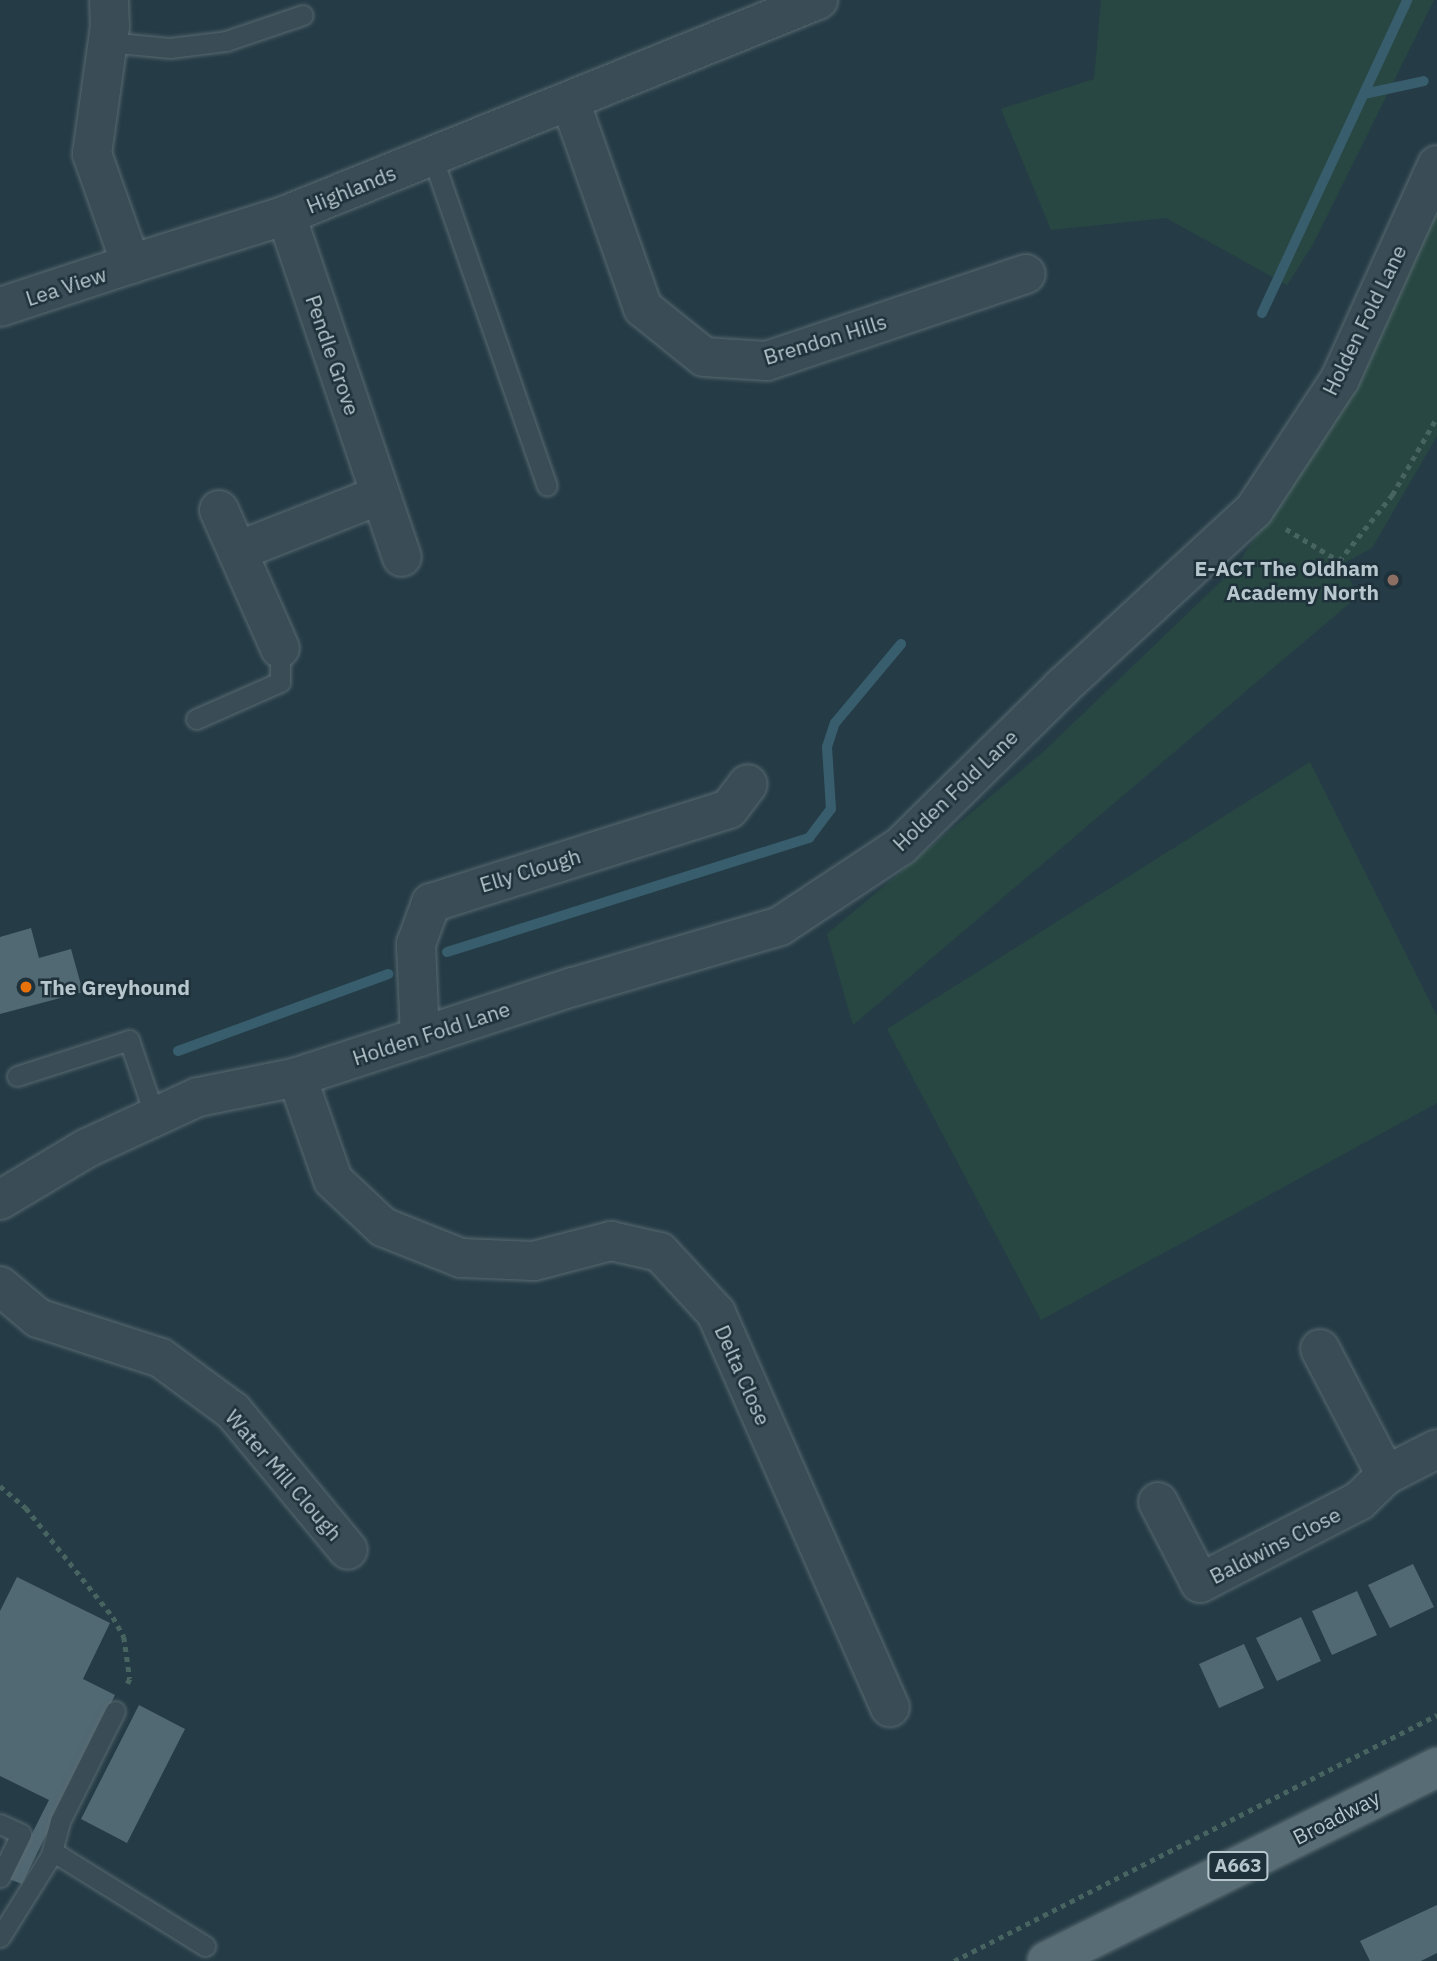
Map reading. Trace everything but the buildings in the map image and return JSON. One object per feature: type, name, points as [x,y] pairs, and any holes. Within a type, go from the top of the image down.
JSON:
[{"type":"main road","name":"Broadway","points":[[1047,1961],[1434,1775]]},
{"type":"street","points":[[109,0],[107,42],[92,154],[131,264]]},
{"type":"street","name":"Highlands","points":[[131,264],[286,215],[818,0]]},
{"type":"street","name":"Brendon Hills","points":[[570,101],[643,308],[704,357],[767,361],[1026,274]]},
{"type":"street","name":"Holden Fold Lane","points":[[0,1200],[87,1148],[198,1097],[297,1077],[780,926],[901,846],[1062,687],[1254,510],[1340,379],[1437,165]]},
{"type":"street","name":"Pendle Grove","points":[[286,215],[402,557]]},
{"type":"street","name":"Lea View","points":[[0,307],[131,264]]},
{"type":"street","points":[[237,551],[380,495]]},
{"type":"street","points":[[219,510],[280,648]]},
{"type":"street","name":"Elly Clough","points":[[421,1037],[416,944],[431,903],[729,809],[748,784]]},
{"type":"street","name":"Delta Close","points":[[297,1077],[333,1180],[383,1227],[461,1258],[534,1261],[611,1241],[660,1252],[716,1313],[890,1707]]},
{"type":"street","name":"Water Mill Clough","points":[[0,1286],[38,1318],[161,1358],[233,1411],[348,1550]]},
{"type":"street","points":[[1320,1349],[1386,1475]]},
{"type":"street","name":"Baldwins Close","points":[[1158,1502],[1200,1583],[1359,1501],[1386,1475],[1437,1449]]},
{"type":"lane","points":[[107,42],[170,48],[226,41],[303,15]]},
{"type":"lane","points":[[432,156],[547,486]]},
{"type":"lane","points":[[196,719],[280,682],[280,648]]},
{"type":"lane","points":[[18,1076],[129,1040],[155,1117]]},
{"type":"lane","points":[[0,1937],[51,1855],[60,1821],[115,1711]]},
{"type":"lane","points":[[0,1824],[21,1834],[0,1877]]},
{"type":"lane","points":[[51,1855],[60,1856],[205,1946]]},
{"type":"path","points":[[1279,525],[1339,561],[1391,495],[1437,416]]},
{"type":"path","points":[[0,1486],[26,1508],[84,1577],[124,1637],[130,1679],[115,1711]]},
{"type":"path","points":[[954,1961],[1437,1715]]},
{"type":"green space","points":[[1101,0],[1434,0],[1313,244],[1287,285],[1166,218],[1051,230],[1001,109],[1094,79]]},
{"type":"green space","points":[[1437,192],[1437,436],[1372,548],[1342,564],[1358,596],[853,1025],[827,934],[1042,753],[1236,567],[1277,503]]},
{"type":"green space","points":[[1310,762],[1437,1016],[1437,1103],[1041,1320],[887,1029]]},
{"type":"waterway","points":[[1262,313],[1407,0]]},
{"type":"waterway","points":[[1364,94],[1424,81]]},
{"type":"waterway","points":[[447,952],[809,838],[831,809],[827,747],[835,723],[901,644]]},
{"type":"waterway","points":[[178,1051],[388,974]]},
{"type":"place","name":"E-ACT The Oldham Academy North","points":[[1393,580]]},
{"type":"place","name":"The Greyhound","points":[[26,987]]}]
